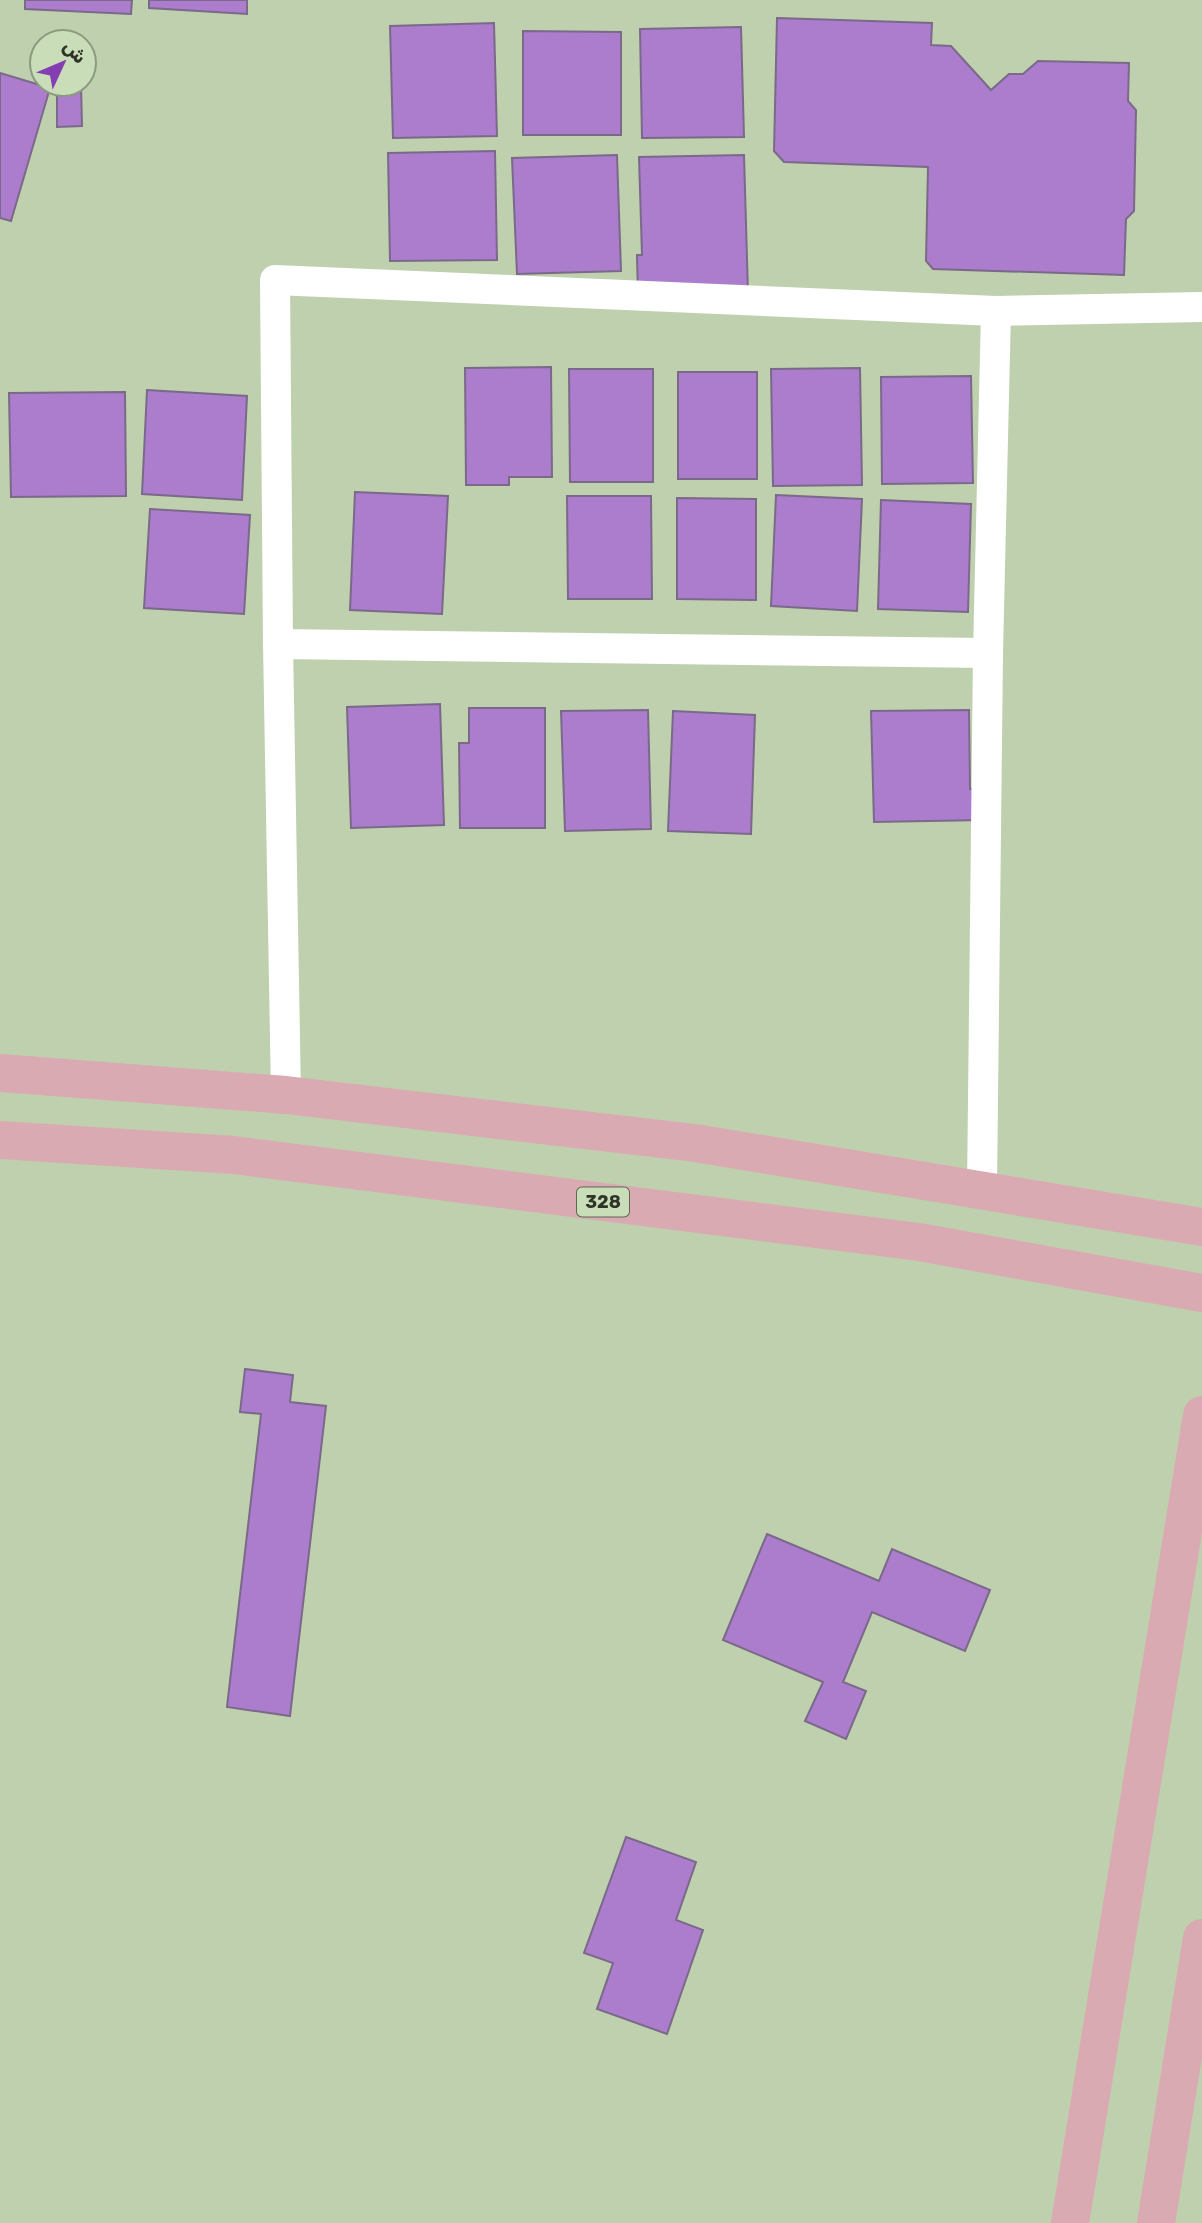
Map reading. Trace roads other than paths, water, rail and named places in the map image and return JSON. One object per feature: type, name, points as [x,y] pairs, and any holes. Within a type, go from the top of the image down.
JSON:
[{"type":"main road","points":[[0,1073],[286,1096],[695,1143],[1202,1227]]},
{"type":"main road","name":"328","points":[[0,1140],[234,1155],[919,1242],[1202,1293]]},
{"type":"main road","points":[[1070,2223],[1202,1415]]},
{"type":"main road","points":[[1156,2223],[1202,1938]]},
{"type":"street","points":[[286,1096],[275,280],[996,311],[1202,307]]},
{"type":"street","points":[[982,1189],[988,653],[996,311]]},
{"type":"street","points":[[278,644],[988,653]]}]
